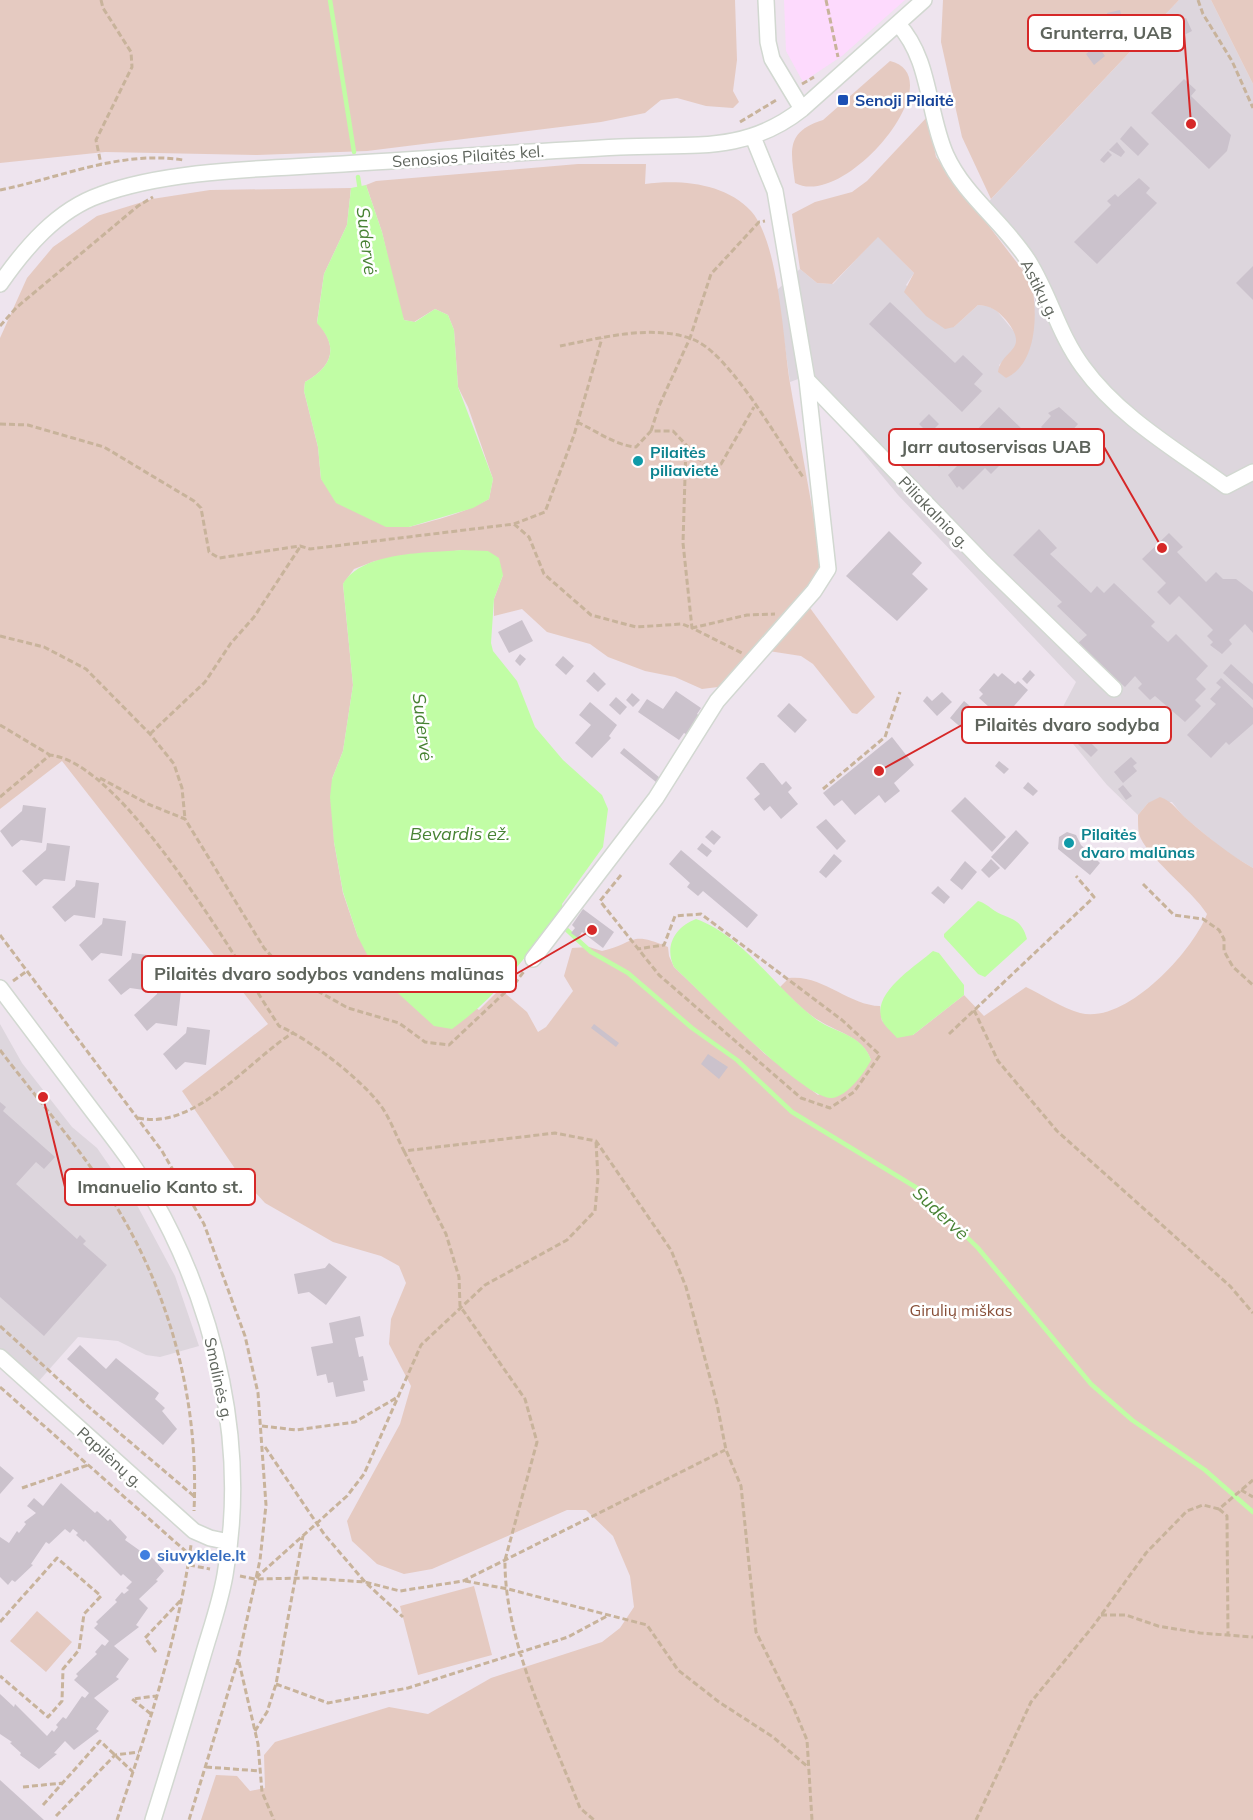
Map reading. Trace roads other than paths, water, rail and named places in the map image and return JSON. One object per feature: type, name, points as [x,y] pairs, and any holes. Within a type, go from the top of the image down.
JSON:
[{"type":"street","points":[[766,0],[768,42],[772,59],[802,109]]},
{"type":"street","name":"Senosios Pilaitės kel.","points":[[0,284],[28,247],[45,230],[78,206],[99,195],[144,184],[239,171],[582,148],[703,146],[753,137],[784,123],[802,109],[924,0]]},
{"type":"street","name":"Astikų g.","points":[[898,24],[910,37],[920,61],[945,153],[964,186],[1029,263],[1054,318],[1083,368],[1109,396],[1146,428],[1226,486],[1253,472]]},
{"type":"street","points":[[533,959],[656,798],[717,701],[814,591],[828,569],[807,380],[775,191],[753,137]]},
{"type":"street","name":"Piliakalnio g.","points":[[807,380],[984,563],[1114,689]]},
{"type":"street","name":"Smalinės g.","points":[[0,988],[139,1175],[175,1241],[198,1294],[214,1346],[228,1410],[232,1461],[229,1542],[222,1591],[153,1820]]},
{"type":"street","name":"Papilėnų g.","points":[[0,1357],[194,1531],[210,1539],[229,1542]]},
{"type":"water","points":[[366,185],[382,232],[404,320],[415,322],[435,309],[448,315],[454,330],[458,387],[493,479],[489,499],[473,508],[409,527],[386,527],[336,503],[321,479],[318,447],[304,391],[305,382],[322,369],[330,355],[328,340],[317,323],[324,274],[347,225],[351,188]]},
{"type":"water","name":"Bevardis ež.","points":[[488,551],[499,558],[503,575],[494,599],[491,643],[493,651],[517,681],[535,727],[563,760],[602,795],[608,809],[603,847],[562,904],[563,909],[507,978],[481,1005],[452,1029],[434,1026],[377,974],[358,937],[343,892],[334,842],[330,797],[332,779],[343,751],[353,685],[343,584],[352,573],[380,560],[414,553]]},
{"type":"water","points":[[978,901],[1018,923],[1027,939],[985,977],[978,974],[944,937],[944,934]]},
{"type":"water","points":[[696,919],[730,938],[817,1020],[862,1045],[871,1060],[850,1088],[832,1098],[818,1094],[799,1082],[752,1042],[674,967],[670,952],[673,938],[682,927]]},
{"type":"water","points":[[933,951],[939,953],[964,985],[964,995],[913,1035],[897,1038],[882,1020],[880,1010],[883,1000],[906,972]]},
{"type":"waterway","name":"Sudervė","points":[[330,0],[354,152]]},
{"type":"waterway","name":"Sudervė","points":[[358,177],[360,190]]},
{"type":"waterway","name":"Sudervė","points":[[567,930],[591,952],[628,973],[692,1028],[737,1060],[792,1112],[917,1188],[978,1248],[1091,1384],[1132,1420],[1205,1470],[1253,1512]]},
{"type":"place","name":"Senoji Pilaitė","points":[[843,100]]},
{"type":"place","name":"Grunterra, UAB","points":[[1191,124]]},
{"type":"place","name":"Pilaitės piliavietė","points":[[638,461]]},
{"type":"place","name":"Jarr autoservisas UAB","points":[[1162,548]]},
{"type":"place","name":"Pilaitės dvaro sodyba","points":[[879,771]]},
{"type":"place","name":"Pilaitės dvaro malūnas","points":[[1069,843]]},
{"type":"place","name":"Pilaitės dvaro sodybos vandens malūnas","points":[[592,930]]},
{"type":"place","name":"Imanuelio Kanto st.","points":[[43,1097]]},
{"type":"place","name":"siuvyklele.lt","points":[[145,1555]]},
{"type":"park label","name":"Girulių miškas","points":[[961,1310]]}]
